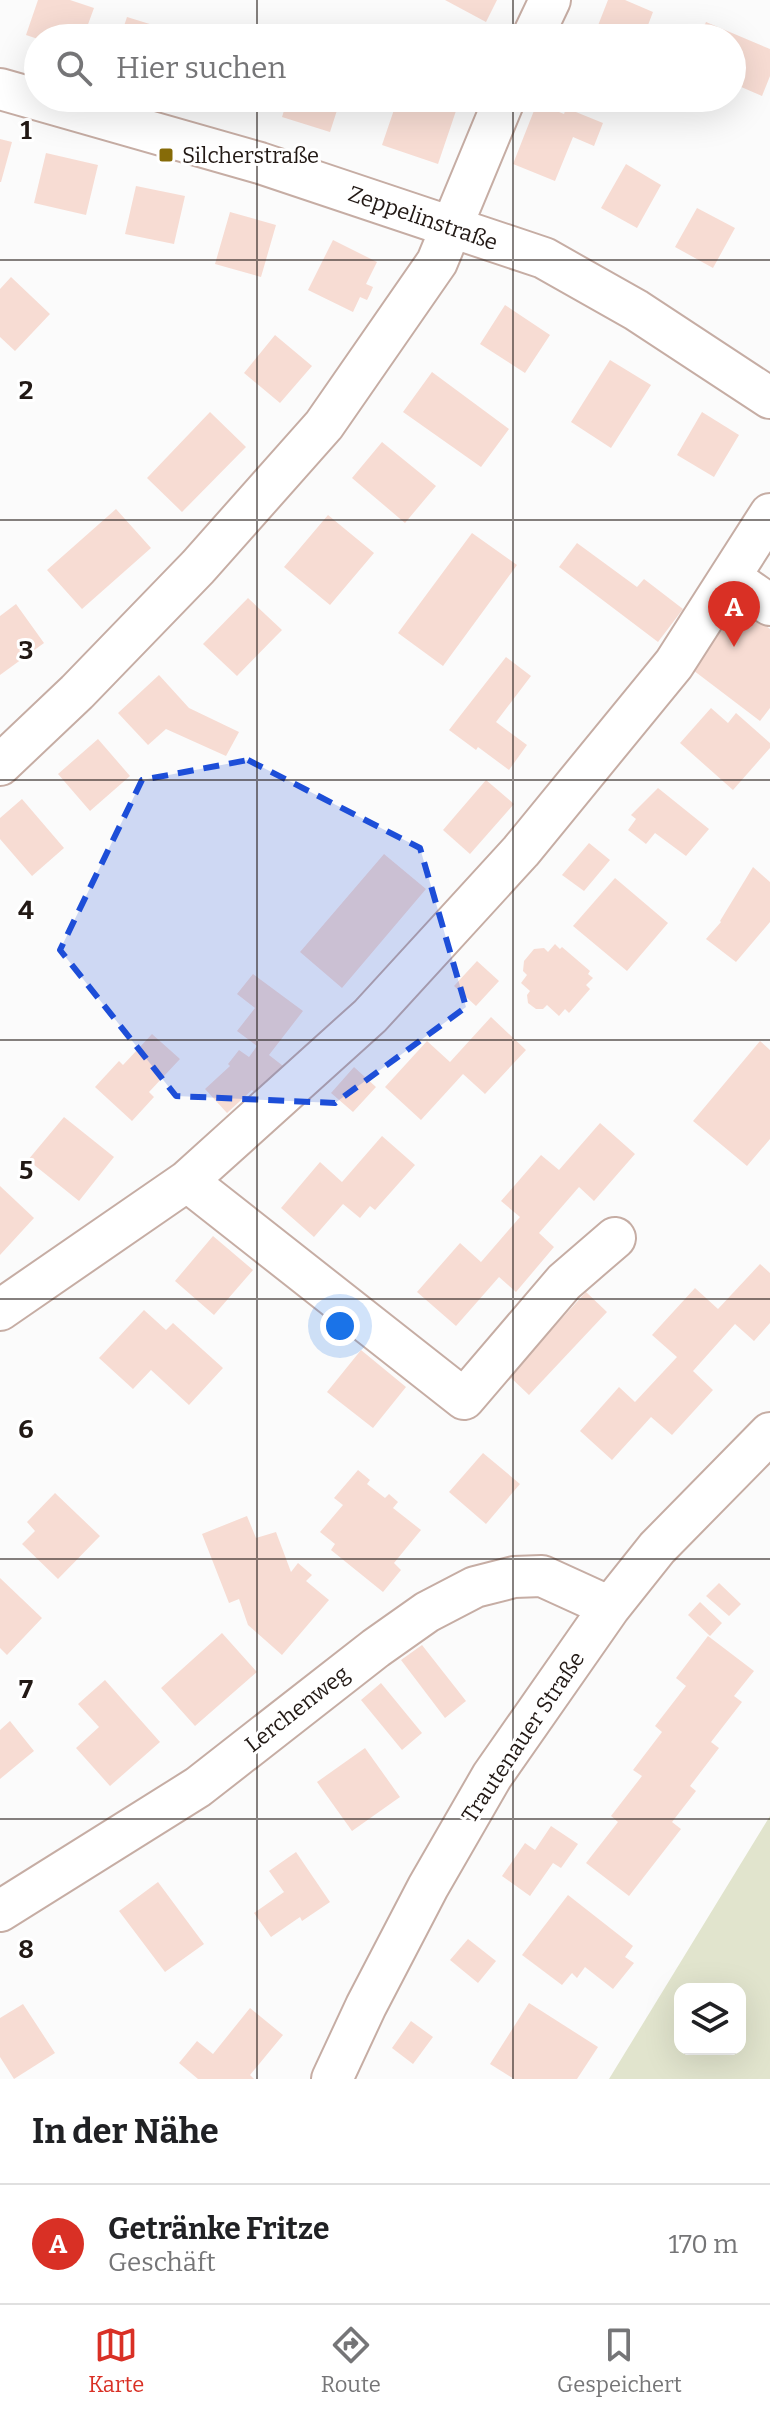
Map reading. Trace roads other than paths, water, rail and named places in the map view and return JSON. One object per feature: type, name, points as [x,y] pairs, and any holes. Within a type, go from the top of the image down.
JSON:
[{"type":"street","points":[[539,24],[550,0]]},
{"type":"street","name":"Zeppelinstraße","points":[[0,89],[24,96]]},
{"type":"street","name":"Zeppelinstraße","points":[[77,112],[260,163],[544,258],[636,310],[770,398]]},
{"type":"street","points":[[0,765],[77,692],[198,567],[324,425],[437,262],[499,112]]},
{"type":"street","points":[[0,1310],[187,1181],[370,1016],[521,851],[674,664],[770,514]]},
{"type":"street","points":[[730,577],[770,605]]},
{"type":"street","points":[[187,1181],[464,1399],[564,1282],[615,1238]]},
{"type":"street","name":"Trautenauer Straße","points":[[332,2079],[428,1887],[485,1789],[610,1607],[657,1548],[770,1433]]},
{"type":"street","name":"Lerchenweg","points":[[0,1911],[198,1787],[376,1648],[427,1612],[475,1587],[514,1577],[542,1576],[610,1607]]},
{"type":"place","name":"Silcherstraße","points":[[166,155]]},
{"type":"place","name":"Getränke Fritze","points":[[734,647]]}]
